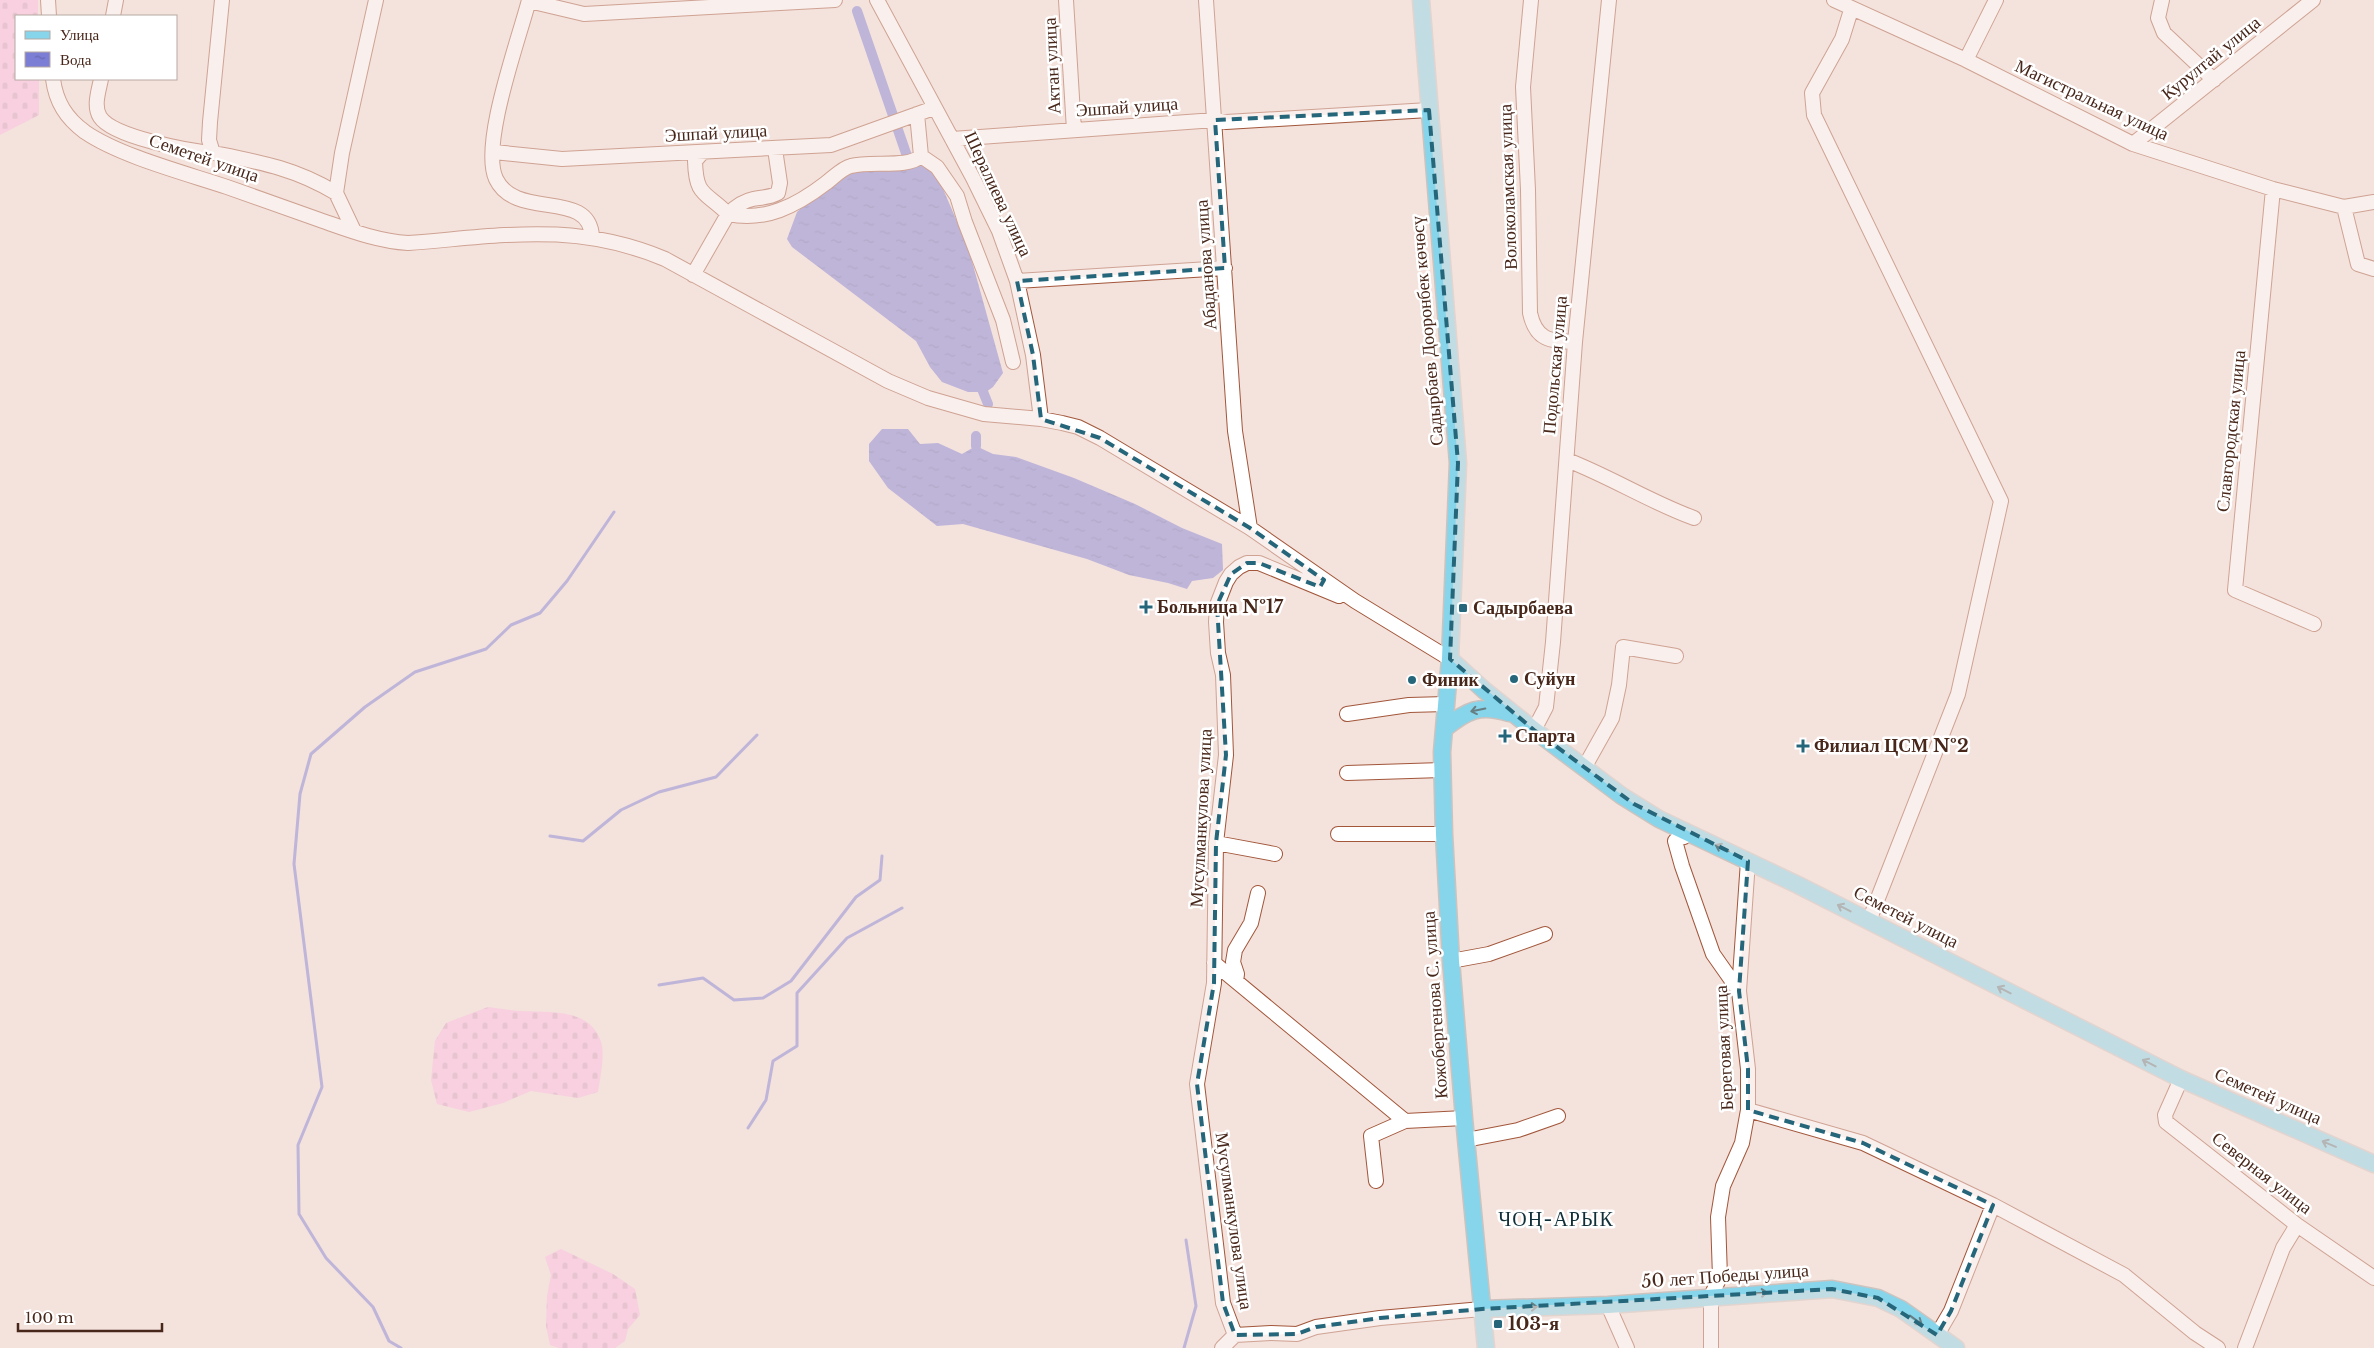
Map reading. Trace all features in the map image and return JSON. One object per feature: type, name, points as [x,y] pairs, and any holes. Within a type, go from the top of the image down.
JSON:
[{"type":"main road","name":"Садырбаев Дооронбек көчөсү","points":[[1421,0],[1458,463],[1450,659]]},
{"type":"main road","name":"Семетей улица","points":[[1450,659],[1484,690],[1534,730],[1634,804],[2181,1079],[2374,1164]]},
{"type":"main road","name":"Кожобергенова С. улица","points":[[1450,659],[1442,770],[1444,834],[1451,961],[1486,1348]]},
{"type":"main road","points":[[1444,729],[1464,713],[1475,709],[1487,708],[1516,715]]},
{"type":"main road","name":"50 лет Победы улица","points":[[1482,1309],[1608,1305],[1711,1296],[1832,1289],[1858,1292],[1878,1298],[1901,1309],[1956,1348]]},
{"type":"street","points":[[48,0],[49,15]]},
{"type":"street","points":[[113,15],[116,0]]},
{"type":"street","points":[[213,153],[209,140],[210,122],[222,0]]},
{"type":"street","points":[[336,193],[342,154],[376,0]]},
{"type":"street","points":[[592,237],[592,226],[587,217],[568,208],[536,205],[513,195],[496,180],[494,152],[496,116],[529,0],[584,14],[835,0]]},
{"type":"street","name":"Шералиева улица","points":[[877,0],[987,204],[1017,281],[1033,355],[1041,419]]},
{"type":"street","name":"Актан улица","points":[[1066,0],[1074,130]]},
{"type":"street","name":"Абаданова улица","points":[[1206,0],[1235,431],[1250,528]]},
{"type":"street","name":"Волоколамская улица","points":[[1530,0],[1523,87],[1528,190],[1530,313],[1533,326],[1539,334],[1548,339],[1575,342]]},
{"type":"street","name":"Подольская улица","points":[[1534,730],[1546,707],[1575,342],[1610,0]]},
{"type":"street","name":"Магистральная улица","points":[[1834,0],[1852,10],[1966,60],[2132,144],[2274,189],[2344,207]]},
{"type":"street","points":[[1966,60],[1996,0]]},
{"type":"street","points":[[2162,0],[2158,18],[2164,33],[2214,80]]},
{"type":"street","name":"Курултай улица","points":[[2132,144],[2312,0]]},
{"type":"street","points":[[1852,10],[1842,40],[1812,93],[1814,115],[2000,501],[1958,694],[1869,921]]},
{"type":"street","name":"Семетей улица","points":[[53,80],[57,99],[68,117],[87,133],[103,142],[143,158],[372,237],[408,243],[505,234],[552,233],[592,237],[636,247],[693,275],[888,381],[948,405],[984,414],[1041,419],[1078,427],[1100,438],[1250,528],[1355,601]]},
{"type":"street","points":[[101,80],[97,99],[98,113],[108,124],[134,136],[158,143],[282,167],[316,181],[336,193],[354,231]]},
{"type":"street","name":"Эшпай улица","points":[[494,152],[562,159],[702,154],[831,145],[934,108]]},
{"type":"street","name":"Эшпай улица","points":[[952,139],[1215,120],[1226,122],[1429,110]]},
{"type":"street","points":[[917,114],[921,156]]},
{"type":"street","points":[[693,275],[728,214],[737,205],[752,199],[771,197],[778,193],[780,183],[775,149]]},
{"type":"street","points":[[702,154],[695,161],[695,176],[699,189],[728,214],[745,217],[772,214],[812,193],[848,166],[873,162],[908,163],[921,156]]},
{"type":"street","points":[[921,156],[937,167],[958,196],[965,222],[1003,320],[1013,362]]},
{"type":"street","name":"Славгородская улица","points":[[2274,189],[2235,590],[2314,624]]},
{"type":"street","points":[[2374,202],[2344,207],[2358,264],[2374,269]]},
{"type":"street","points":[[1017,281],[1225,268]]},
{"type":"street","points":[[1567,460],[1599,473],[1664,507],[1694,518]]},
{"type":"street","name":"Мусулманкулова улица","points":[[1234,1335],[1223,1303],[1197,1084],[1214,983],[1216,843],[1226,755],[1223,675],[1218,653],[1216,605],[1226,582],[1239,567],[1247,563],[1259,563],[1316,588],[1355,601]]},
{"type":"street","points":[[1355,601],[1450,659]]},
{"type":"street","points":[[1584,768],[1612,718],[1619,685],[1623,646],[1676,656]]},
{"type":"street","points":[[1347,714],[1409,705],[1446,704]]},
{"type":"street","points":[[1347,773],[1442,770]]},
{"type":"street","points":[[1687,832],[1684,837],[1678,838],[1675,841],[1682,866],[1713,954],[1739,991]]},
{"type":"street","points":[[1338,834],[1444,834]]},
{"type":"street","points":[[1216,843],[1275,854]]},
{"type":"street","name":"Береговая улица","points":[[1711,1348],[1711,1296],[1720,1277],[1718,1217],[1723,1186],[1742,1143],[1748,1110],[1748,1069],[1739,991],[1748,861]]},
{"type":"street","points":[[1236,981],[1237,974],[1233,962],[1235,950],[1251,923],[1258,893]]},
{"type":"street","points":[[1451,961],[1489,954],[1545,934]]},
{"type":"street","points":[[1214,963],[1405,1121]]},
{"type":"street","name":"Северная улица","points":[[2181,1079],[2165,1115],[2166,1122],[2296,1225],[2374,1278]]},
{"type":"street","points":[[1748,1110],[1863,1143],[1993,1205],[2124,1275],[2195,1333],[2218,1348]]},
{"type":"street","points":[[1466,1140],[1518,1130],[1558,1116]]},
{"type":"street","points":[[1376,1181],[1371,1136],[1405,1121],[1464,1118]]},
{"type":"street","points":[[1937,1335],[1951,1311],[1993,1205]]},
{"type":"street","points":[[2245,1348],[2283,1248],[2296,1225]]},
{"type":"street","points":[[1608,1305],[1626,1348]]},
{"type":"street","points":[[1222,1348],[1234,1335],[1297,1334],[1316,1326],[1482,1309]]},
{"type":"street","points":[[1290,1348],[1297,1334]]},
{"type":"highlighted area","points":[[1429,110],[1458,463],[1450,659],[1534,730],[1634,804],[1748,861],[1739,991],[1748,1069],[1748,1110],[1863,1143],[1993,1205],[1951,1311],[1937,1335],[1878,1298],[1832,1289],[1482,1309],[1380,1318],[1316,1327],[1297,1334],[1235,1335],[1223,1303],[1197,1084],[1214,983],[1216,843],[1226,755],[1217,605],[1231,574],[1247,563],[1259,563],[1320,587],[1324,580],[1250,528],[1100,438],[1041,419],[1033,355],[1017,281],[1225,268],[1215,120]]},
{"type":"green space","points":[[0,0],[38,0],[38,15],[15,15],[15,80],[39,80],[39,115],[0,135]]},
{"type":"green space","points":[[488,1007],[519,1011],[554,1012],[586,1021],[594,1029],[602,1044],[602,1065],[598,1092],[578,1098],[531,1091],[503,1103],[469,1112],[437,1104],[431,1080],[435,1041],[446,1023]]},
{"type":"green space","points":[[561,1249],[613,1274],[635,1289],[640,1315],[628,1329],[625,1341],[615,1348],[559,1348],[550,1345],[546,1326],[547,1296],[551,1275],[545,1257]]},
{"type":"water","points":[[923,165],[937,175],[968,247],[1003,373],[993,387],[986,392],[968,392],[942,382],[930,367],[916,341],[792,247],[787,239],[797,212],[829,183],[845,172]]},
{"type":"water","points":[[882,429],[908,429],[920,444],[938,443],[962,454],[976,446],[993,454],[1016,457],[1074,478],[1135,504],[1182,528],[1222,544],[1223,570],[1213,578],[1192,581],[1187,589],[1129,575],[1087,559],[963,524],[937,526],[888,488],[869,461],[869,444]]},
{"type":"waterway","points":[[857,11],[908,159]]},
{"type":"waterway","points":[[978,379],[988,404]]},
{"type":"waterway","points":[[976,436],[976,446]]},
{"type":"waterway","points":[[401,1348],[389,1341],[373,1307],[326,1258],[299,1214],[298,1145],[322,1087],[294,864],[300,794],[311,754],[365,707],[415,672],[486,649],[511,625],[540,613],[567,581],[614,512]]},
{"type":"waterway","points":[[550,836],[583,841],[621,810],[659,792],[716,777],[757,735]]},
{"type":"waterway","points":[[659,985],[703,978],[734,1000],[763,998],[791,981],[856,897],[880,880],[882,856]]},
{"type":"waterway","points":[[748,1128],[766,1100],[773,1061],[797,1046],[797,993],[847,938],[902,908]]},
{"type":"waterway","points":[[1184,1348],[1196,1306],[1186,1240]]},
{"type":"place","name":"Больница №17","points":[[1146,607]]},
{"type":"place","name":"Садырбаева","points":[[1463,608]]},
{"type":"place","name":"Суйун","points":[[1514,679]]},
{"type":"place","name":"Финик","points":[[1412,680]]},
{"type":"place","name":"Спарта","points":[[1505,736]]},
{"type":"place","name":"Филиал ЦСМ №2","points":[[1803,746]]},
{"type":"place","name":"103-я","points":[[1498,1324]]},
{"type":"district","name":"ЧОҢ-АРЫК","points":[[1556,1219]]}]
